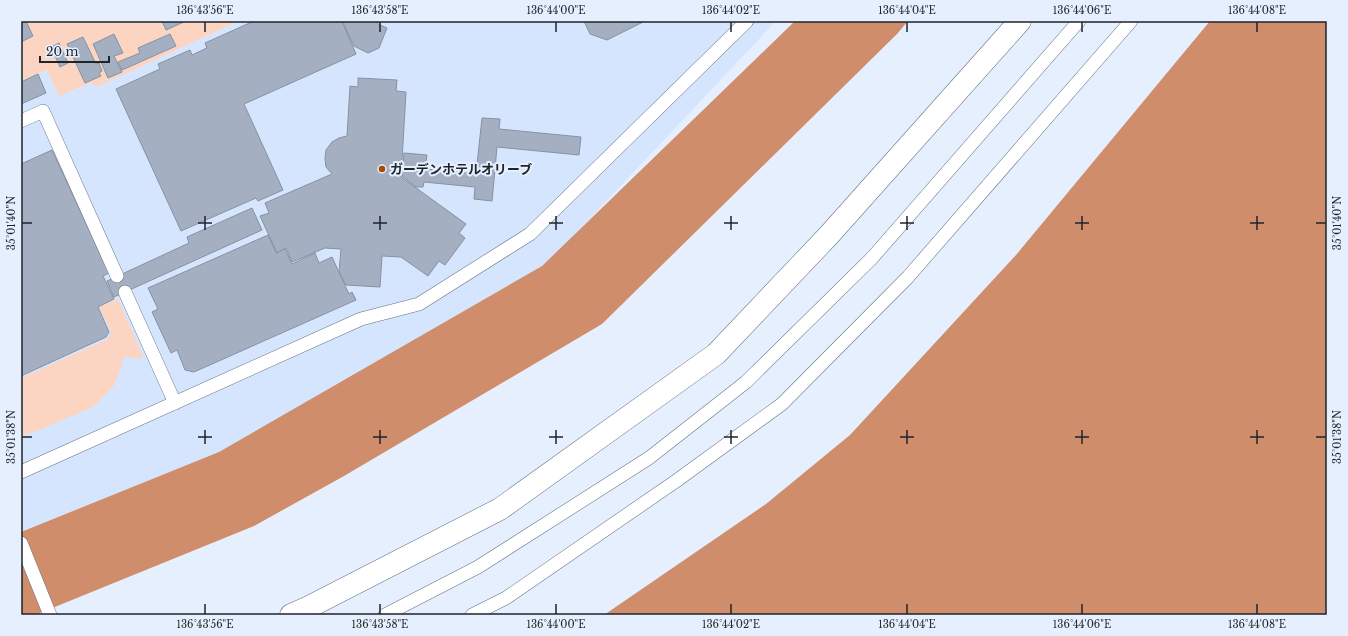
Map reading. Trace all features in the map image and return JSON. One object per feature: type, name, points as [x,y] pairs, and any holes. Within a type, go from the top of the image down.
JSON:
[{"type":"street","points":[[290,615],[309,607],[500,509],[716,354],[829,235],[1020,21]]},
{"type":"lane","points":[[21,472],[361,319],[419,304],[530,234],[747,21]]},
{"type":"lane","points":[[385,615],[478,567],[643,462],[746,382],[872,258],[1079,21]]},
{"type":"lane","points":[[472,615],[506,598],[676,481],[782,404],[908,277],[1131,21]]},
{"type":"lane","points":[[21,121],[43,111],[118,276]]},
{"type":"lane","points":[[125,292],[175,403]]},
{"type":"lane","points":[[21,543],[50,613]]},
{"type":"shaded area","points":[[21,21],[239,21],[97,87],[91,83],[59,96],[47,70],[21,81]]},
{"type":"shaded area","points":[[239,21],[776,21],[562,248],[542,266],[219,452],[21,532],[21,81],[47,70],[59,96],[92,83],[97,87]]},
{"type":"shaded area","points":[[795,21],[908,21],[897,34],[602,324],[344,476],[254,526],[35,615],[21,615],[21,532],[219,452],[542,266]]},
{"type":"shaded area","points":[[1210,21],[1327,21],[1327,615],[604,615],[766,504],[850,435],[1016,255]]},
{"type":"shaded area","points":[[118,299],[143,356],[139,359],[124,356],[120,371],[113,387],[93,407],[37,431],[21,436],[21,378],[108,339],[111,332],[99,307]]},
{"type":"building","points":[[21,21],[26,21],[33,36],[21,42]]},
{"type":"building","points":[[162,21],[186,21],[166,30]]},
{"type":"building","points":[[254,21],[342,21],[356,54],[244,104],[283,190],[258,201],[256,198],[181,231],[116,89],[160,69],[158,64],[190,50],[192,55],[207,48],[205,43]]},
{"type":"building","points":[[342,21],[376,21],[378,24],[387,28],[379,48],[368,53],[354,46]]},
{"type":"building","points":[[584,21],[645,21],[607,40],[590,34]]},
{"type":"building","points":[[114,34],[123,53],[114,56],[122,72],[108,78],[93,44]]},
{"type":"building","points":[[170,34],[176,46],[122,70],[118,62],[140,53],[138,48]]},
{"type":"building","points":[[83,37],[96,64],[99,63],[102,71],[99,73],[101,76],[85,83],[67,44]]},
{"type":"building","points":[[59,43],[68,63],[60,67],[51,47]]},
{"type":"building","points":[[38,74],[46,93],[21,104],[21,82]]},
{"type":"building","points":[[358,78],[397,80],[396,91],[406,92],[401,177],[466,224],[459,233],[465,238],[445,265],[439,261],[428,276],[401,257],[382,256],[380,287],[346,285],[339,272],[341,249],[325,248],[292,262],[286,248],[277,253],[260,216],[269,213],[265,203],[332,174],[326,167],[326,150],[332,142],[347,136],[350,86],[358,87]]},
{"type":"building","points":[[482,118],[500,119],[499,129],[581,137],[579,155],[497,147],[492,201],[474,199],[475,187],[424,182],[423,187],[416,187],[402,176],[404,153],[427,155],[425,169],[476,174]]},
{"type":"building","points":[[52,150],[109,273],[103,276],[114,299],[98,307],[109,332],[106,337],[21,376],[21,164]]},
{"type":"building","points":[[252,208],[262,230],[114,297],[107,281],[189,243],[187,237]]},
{"type":"building","points":[[268,235],[276,253],[285,249],[292,264],[315,253],[319,263],[332,257],[349,294],[352,292],[356,300],[194,372],[185,370],[177,350],[171,353],[152,312],[158,309],[148,288]]},
{"type":"place","name":"ガーデンホテルオリーブ","points":[[382,169]]}]
